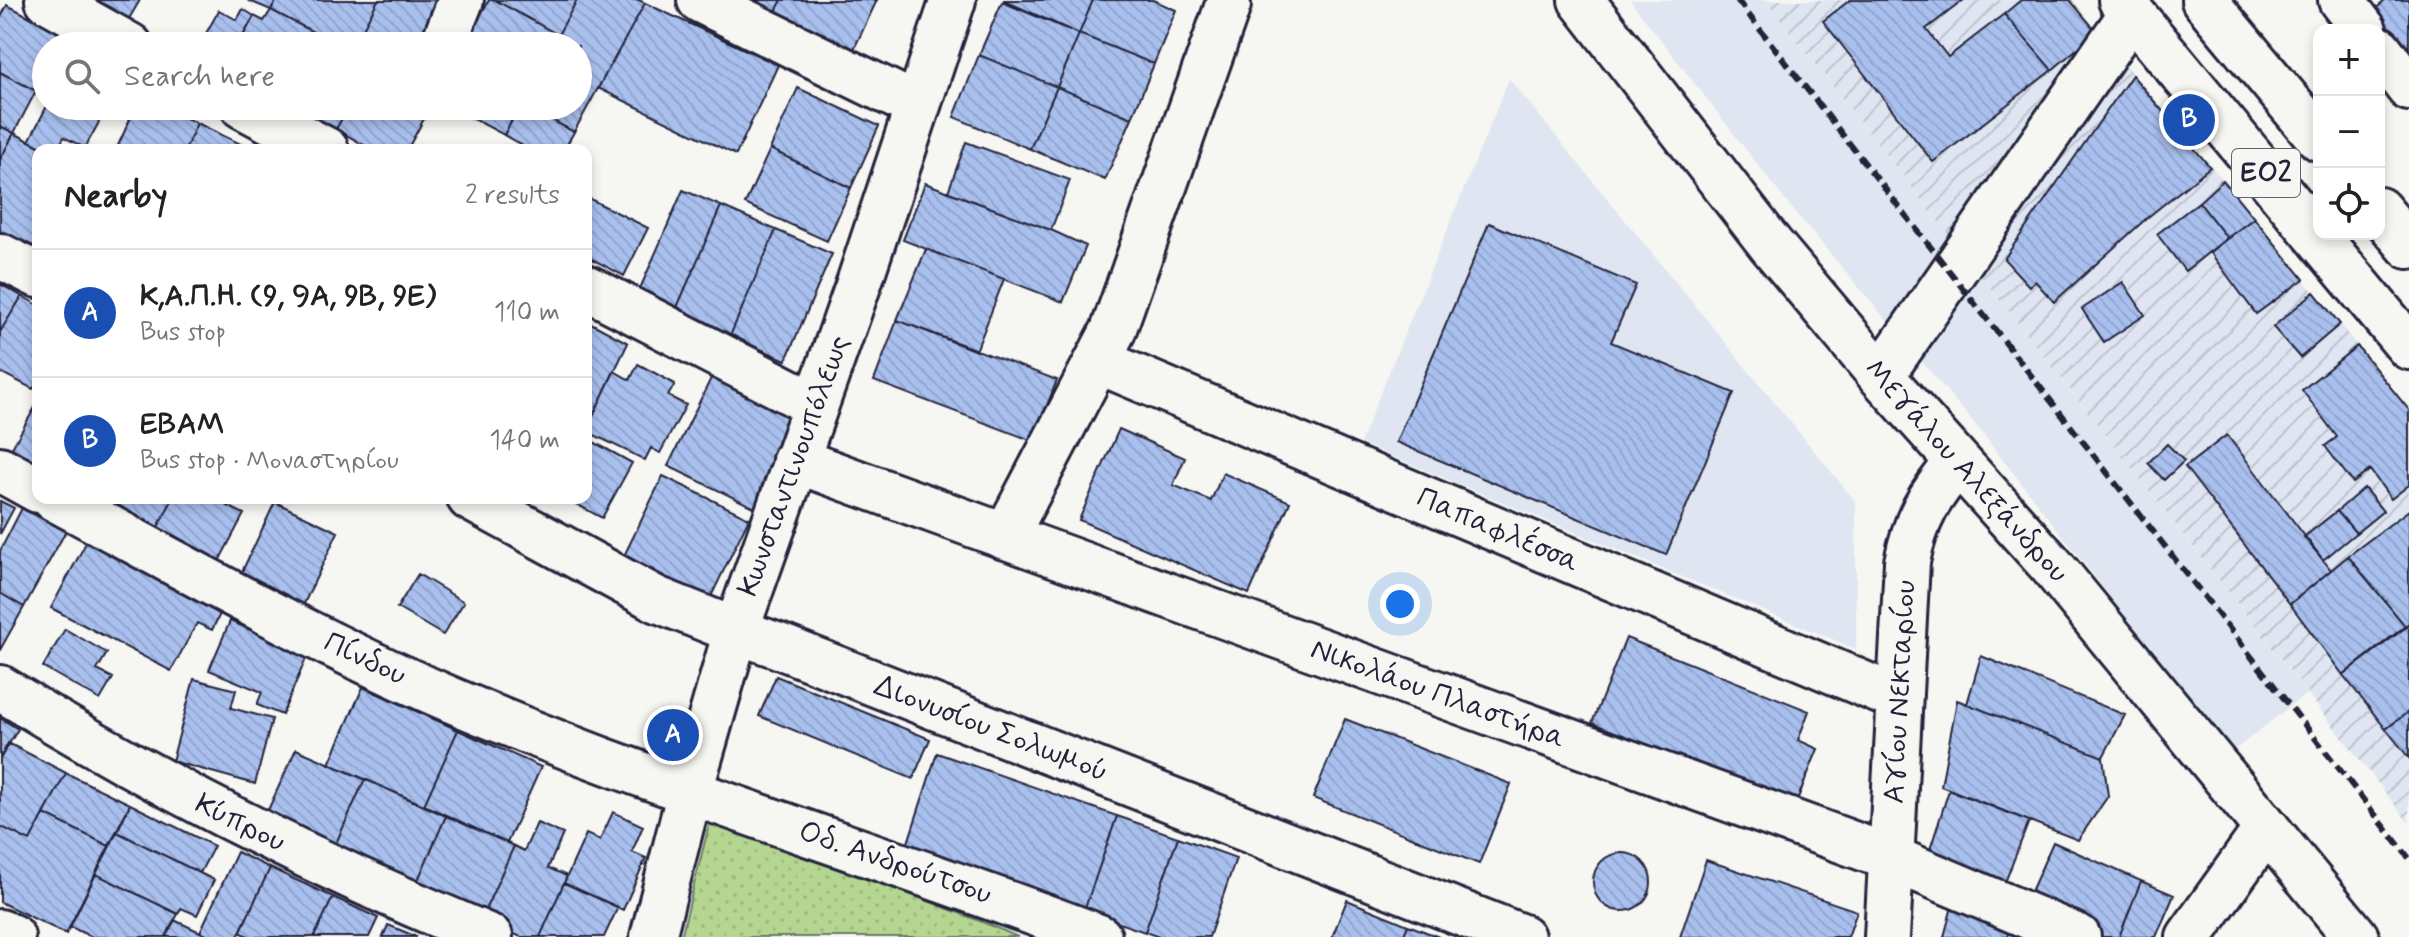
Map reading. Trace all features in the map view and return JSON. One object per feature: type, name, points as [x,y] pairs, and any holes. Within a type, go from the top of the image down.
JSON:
[{"type":"street","points":[[48,0],[105,32]]},
{"type":"street","points":[[448,32],[461,0]]},
{"type":"street","points":[[700,0],[917,106]]},
{"type":"street","name":"Κωνσταντινουπόλεως","points":[[653,937],[690,791],[736,631],[859,283],[953,0]]},
{"type":"street","name":"Μεγάλου Αλεξάνδρου","points":[[1581,0],[1771,245],[1881,376],[2051,565],[2356,937]]},
{"type":"street","name":"ΕΟ2","points":[[2204,0],[2313,131]]},
{"type":"street","points":[[2341,0],[2359,24]]},
{"type":"street","points":[[1005,537],[1098,361],[1131,284],[1228,5]]},
{"type":"street","points":[[1881,376],[2127,6]]},
{"type":"street","name":"ΕΟ2","points":[[2127,6],[2409,347]]},
{"type":"street","points":[[2385,57],[2409,88]]},
{"type":"street","points":[[269,120],[315,144]]},
{"type":"street","points":[[2385,217],[2409,246]]},
{"type":"street","points":[[0,256],[32,272]]},
{"type":"street","points":[[592,290],[816,405]]},
{"type":"street","name":"Παπαφλέσσα","points":[[1098,361],[1899,699]]},
{"type":"street","name":"Νικολάου Πλαστήρα","points":[[795,460],[1891,858],[2078,937]]},
{"type":"street","name":"Αγίου Νεκταρίου","points":[[1887,937],[1899,699],[1911,542],[1925,505],[1958,462]]},
{"type":"street","points":[[0,469],[32,487]]},
{"type":"street","name":"Πίνδου","points":[[65,504],[266,611],[446,697],[690,791]]},
{"type":"street","name":"Διονυσίου Σολωμού","points":[[481,504],[656,599],[1522,937]]},
{"type":"street","name":"Κύπρου","points":[[0,688],[101,750],[212,810],[431,913],[490,937]]},
{"type":"street","name":"Οδ. Ανδρούτσου","points":[[690,791],[1099,937]]},
{"type":"street","points":[[2189,937],[2267,828]]},
{"type":"street","points":[[0,932],[12,937]]},
{"type":"shaded area","points":[[1630,0],[1765,0],[2307,693],[2232,752],[1979,429],[1789,205]]},
{"type":"shaded area","points":[[1765,0],[2070,0],[2223,180],[2409,410],[2409,823]]},
{"type":"shaded area","points":[[1509,79],[1856,502],[1856,649],[1360,443]]},
{"type":"green space","points":[[711,817],[990,925],[1018,937],[681,937]]},
{"type":"building","points":[[71,0],[140,0],[123,29]]},
{"type":"building","points":[[247,0],[277,0],[271,10]]},
{"type":"building","points":[[277,0],[378,0],[361,32],[313,32],[271,10]]},
{"type":"building","points":[[378,0],[455,0],[439,32],[361,32]]},
{"type":"building","points":[[489,0],[495,0],[553,32],[471,32]]},
{"type":"building","points":[[495,0],[577,0],[560,32],[553,32]]},
{"type":"building","points":[[577,0],[639,0],[645,3],[592,99],[592,32],[560,32]]},
{"type":"building","points":[[748,0],[782,0],[775,13]]},
{"type":"building","points":[[782,0],[877,0],[854,49],[775,13]]},
{"type":"building","points":[[1003,0],[1093,0],[1079,34]]},
{"type":"building","points":[[1093,0],[1153,0],[1176,10],[1154,64],[1079,34]]},
{"type":"building","points":[[1850,0],[1964,0],[1926,29],[1948,57],[2004,14],[2052,70],[1933,162],[1823,21]]},
{"type":"building","points":[[2021,0],[2070,0],[2097,32],[2052,70],[2004,14]]},
{"type":"building","points":[[2386,0],[2409,0],[2409,54],[2385,32],[2385,24],[2376,24],[2367,16]]},
{"type":"building","points":[[1002,2],[1079,34],[1057,87],[979,55]]},
{"type":"building","points":[[645,3],[778,65],[736,155],[598,88]]},
{"type":"building","points":[[7,5],[59,32],[32,32],[32,89],[0,72],[0,19]]},
{"type":"building","points":[[243,9],[254,16],[245,32],[207,32],[219,10],[237,20]]},
{"type":"building","points":[[271,10],[313,32],[245,32],[254,16],[264,21]]},
{"type":"building","points":[[1079,34],[1154,64],[1132,118],[1057,87]]},
{"type":"building","points":[[979,55],[1057,87],[1030,149],[954,117]]},
{"type":"building","points":[[0,72],[32,89],[32,99],[14,133],[0,126]]},
{"type":"building","points":[[2132,75],[2210,167],[2148,217],[2054,302],[2035,281],[2029,286],[2004,259]]},
{"type":"building","points":[[1057,87],[1132,118],[1105,180],[1030,149]]},
{"type":"building","points":[[798,88],[879,126],[851,188],[770,149]]},
{"type":"building","points":[[40,120],[100,120],[87,144],[77,144],[64,137],[60,144],[35,144],[29,141]]},
{"type":"building","points":[[130,120],[190,120],[197,123],[188,144],[119,144]]},
{"type":"building","points":[[319,120],[341,120],[336,129]]},
{"type":"building","points":[[341,120],[423,120],[410,144],[362,144],[336,129]]},
{"type":"building","points":[[476,120],[512,120],[504,135]]},
{"type":"building","points":[[512,120],[552,120],[574,132],[567,144],[520,144],[504,135]]},
{"type":"building","points":[[552,120],[581,120],[574,132]]},
{"type":"building","points":[[197,123],[241,144],[188,144]]},
{"type":"building","points":[[0,126],[14,133],[0,160]]},
{"type":"building","points":[[14,133],[35,144],[32,144],[32,250],[0,236],[0,160]]},
{"type":"building","points":[[966,142],[1070,180],[1051,230],[948,192]]},
{"type":"building","points":[[770,149],[851,188],[827,241],[745,204]]},
{"type":"building","points":[[2223,180],[2254,218],[2227,238],[2199,202]]},
{"type":"building","points":[[925,183],[1086,246],[1063,302],[903,240]]},
{"type":"building","points":[[683,190],[721,206],[675,312],[636,298]]},
{"type":"building","points":[[592,200],[648,228],[624,276],[592,259]]},
{"type":"building","points":[[2199,202],[2227,238],[2185,271],[2157,234]]},
{"type":"building","points":[[721,206],[776,230],[730,336],[675,312]]},
{"type":"building","points":[[2254,218],[2304,279],[2256,314],[2210,252]]},
{"type":"building","points":[[1489,223],[1636,285],[1611,342],[1734,393],[1666,555],[1396,442]]},
{"type":"building","points":[[776,230],[832,254],[786,360],[730,336]]},
{"type":"building","points":[[926,249],[1004,279],[976,351],[897,320]]},
{"type":"building","points":[[2123,282],[2145,315],[2104,342],[2082,309]]},
{"type":"building","points":[[0,284],[22,296],[0,332]]},
{"type":"building","points":[[2314,292],[2340,324],[2300,358],[2273,327]]},
{"type":"building","points":[[22,296],[32,302],[32,388],[0,372],[0,332]]},
{"type":"building","points":[[897,320],[1057,380],[1033,441],[874,381]]},
{"type":"building","points":[[592,324],[628,343],[592,418]]},
{"type":"building","points":[[2357,346],[2409,410],[2409,485],[2391,499],[2370,470],[2353,483],[2325,446],[2337,437],[2302,390]]},
{"type":"building","points":[[638,364],[675,384],[668,396],[686,405],[660,453],[651,448],[645,460],[592,434],[592,418],[614,371],[630,380]]},
{"type":"building","points":[[713,374],[801,417],[755,508],[668,466]]},
{"type":"building","points":[[32,413],[32,466],[9,453]]},
{"type":"building","points":[[1119,429],[1185,458],[1173,485],[1211,501],[1223,473],[1290,502],[1249,594],[1079,520]]},
{"type":"building","points":[[2227,435],[2331,570],[2290,604],[2185,467]]},
{"type":"building","points":[[592,441],[632,463],[602,518],[576,504],[592,504]]},
{"type":"building","points":[[2167,444],[2184,461],[2164,480],[2148,463]]},
{"type":"building","points":[[663,476],[749,518],[707,605],[620,564]]},
{"type":"building","points":[[2364,488],[2383,511],[2356,533],[2337,511]]},
{"type":"building","points":[[0,501],[14,508],[0,534]]},
{"type":"building","points":[[108,504],[170,504],[155,533],[106,508]]},
{"type":"building","points":[[170,504],[224,504],[244,514],[217,565],[155,533]]},
{"type":"building","points":[[274,504],[338,532],[301,610],[238,580]]},
{"type":"building","points":[[22,508],[66,531],[24,607],[0,593],[0,551]]},
{"type":"building","points":[[2409,510],[2409,623],[2406,627],[2348,556]]},
{"type":"building","points":[[2337,511],[2356,533],[2323,560],[2304,537]]},
{"type":"building","points":[[89,537],[223,608],[212,630],[197,623],[171,671],[51,608]]},
{"type":"building","points":[[2348,556],[2406,627],[2343,675],[2290,604]]},
{"type":"building","points":[[418,574],[464,602],[443,635],[397,608]]},
{"type":"building","points":[[0,593],[24,607],[0,650]]},
{"type":"building","points":[[230,621],[308,654],[282,715],[257,705],[262,692],[209,670]]},
{"type":"building","points":[[2409,623],[2409,711],[2386,729],[2343,675]]},
{"type":"building","points":[[65,629],[107,653],[97,670],[113,678],[100,700],[43,667]]},
{"type":"building","points":[[1626,638],[1809,711],[1798,740],[1818,749],[1796,803],[1592,723]]},
{"type":"building","points":[[1981,656],[2125,715],[2103,757],[1967,704]]},
{"type":"building","points":[[776,676],[930,739],[913,779],[759,716]]},
{"type":"building","points":[[194,679],[236,690],[231,708],[272,719],[255,784],[172,761]]},
{"type":"building","points":[[363,687],[458,730],[424,805],[329,764]]},
{"type":"building","points":[[1957,700],[2103,757],[2108,796],[2078,840],[1941,786]]},
{"type":"building","points":[[2409,711],[2409,758],[2386,729]]},
{"type":"building","points":[[0,718],[18,729],[0,759]]},
{"type":"building","points":[[1345,719],[1511,784],[1479,864],[1313,798]]},
{"type":"building","points":[[458,730],[541,767],[507,843],[424,805]]},
{"type":"building","points":[[8,743],[66,773],[30,841],[0,826],[0,759]]},
{"type":"building","points":[[296,749],[365,779],[332,852],[263,821]]},
{"type":"building","points":[[937,753],[1117,816],[1084,911],[907,846]]},
{"type":"building","points":[[66,773],[130,804],[109,846],[44,814]]},
{"type":"building","points":[[365,779],[446,816],[414,889],[332,852]]},
{"type":"building","points":[[1949,790],[2029,821],[2004,885],[1929,853]]},
{"type":"building","points":[[130,804],[214,846],[200,873],[117,832]]},
{"type":"building","points":[[613,812],[643,826],[632,852],[646,858],[623,910],[564,883],[586,834],[600,840]]},
{"type":"building","points":[[44,814],[109,846],[66,934],[0,902],[0,826],[30,841]]},
{"type":"building","points":[[446,816],[514,846],[481,919],[414,889]]},
{"type":"building","points":[[1117,816],[1178,837],[1145,932],[1084,911]]},
{"type":"building","points":[[537,823],[563,834],[548,868],[567,876],[540,937],[521,937],[481,919],[514,846],[524,851]]},
{"type":"building","points":[[117,832],[214,880],[197,915],[181,908],[178,914],[96,874]]},
{"type":"building","points":[[1178,837],[1236,858],[1209,937],[1159,937],[1145,932]]},
{"type":"building","points":[[2053,842],[2141,881],[2119,937],[2099,937],[2025,905]]},
{"type":"building","points":[[237,852],[270,868],[238,937],[211,937],[200,932]]},
{"type":"building","points":[[1622,853],[1643,861],[1651,882],[1643,903],[1622,911],[1601,903],[1593,882],[1601,861]]},
{"type":"building","points":[[1706,860],[1857,911],[1848,937],[1680,937]]},
{"type":"building","points":[[270,868],[333,897],[314,937],[250,937],[240,932]]},
{"type":"building","points":[[96,874],[178,914],[166,937],[92,937],[70,927]]},
{"type":"building","points":[[2141,881],[2174,895],[2156,937],[2119,937]]},
{"type":"building","points":[[564,883],[618,907],[604,937],[540,937]]},
{"type":"building","points":[[333,897],[378,918],[369,937],[314,937]]},
{"type":"building","points":[[1954,899],[2013,916],[2007,937],[1944,937]]},
{"type":"building","points":[[1347,900],[1408,925],[1403,937],[1332,937]]},
{"type":"building","points":[[174,920],[200,932],[211,937],[166,937]]},
{"type":"building","points":[[388,925],[417,937],[383,937]]},
{"type":"building","points":[[1408,925],[1439,937],[1403,937]]},
{"type":"railway","points":[[1737,0],[2409,858]]},
{"type":"place","name":"ΕΒΑΜ","points":[[2189,120]]},
{"type":"place","name":"Κ,Α.Π.Η. (9, 9Α, 9Β, 9Ε)","points":[[673,735]]}]
